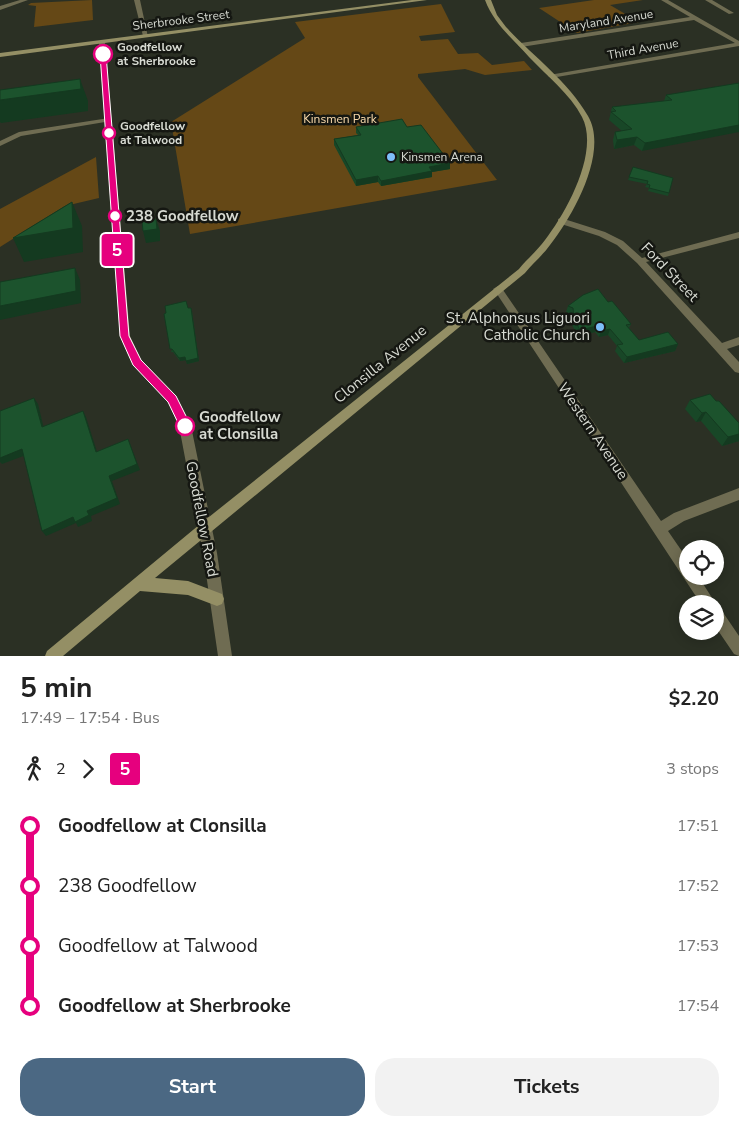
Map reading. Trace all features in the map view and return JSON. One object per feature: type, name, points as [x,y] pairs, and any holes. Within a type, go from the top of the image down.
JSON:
[{"type":"main road","points":[[358,0],[367,7]]},
{"type":"main road","points":[[364,0],[367,7]]},
{"type":"main road","name":"Sherbrooke Street","points":[[0,55],[424,0]]},
{"type":"main road","name":"Clonsilla Avenue","points":[[52,656],[204,529],[522,270],[548,242],[561,221],[588,167],[593,146],[590,126],[579,107],[498,20],[488,0]]},
{"type":"main road","points":[[139,584],[188,588],[217,599]]},
{"type":"street","points":[[0,8],[22,3],[25,0]]},
{"type":"street","points":[[137,0],[146,36]]},
{"type":"street","points":[[664,0],[739,44]]},
{"type":"street","points":[[708,0],[731,13]]},
{"type":"street","name":"Maryland Avenue","points":[[521,45],[694,18]]},
{"type":"street","name":"Goodfellow Road","points":[[102,42],[124,336],[137,362],[172,399],[185,426],[210,553],[225,656]]},
{"type":"street","name":"Third Avenue","points":[[551,76],[739,44]]},
{"type":"street","points":[[0,144],[19,134],[108,120]]},
{"type":"street","name":"Ford Street","points":[[561,221],[614,240],[640,261],[739,369]]},
{"type":"street","points":[[640,261],[739,235]]},
{"type":"street","name":"Western Avenue","points":[[498,289],[679,559]]},
{"type":"street","points":[[720,348],[739,342]]},
{"type":"street","points":[[659,530],[679,517],[739,494]]},
{"type":"street","points":[[724,626],[739,649]]},
{"type":"green space","points":[[92,0],[93,20],[34,27],[36,6],[28,5],[31,3]]},
{"type":"green space","points":[[594,0],[643,0],[610,5],[639,22],[577,33],[539,8]]},
{"type":"green space","name":"Kinsmen Park","points":[[441,4],[455,32],[419,36],[421,41],[448,39],[458,54],[478,53],[492,65],[524,61],[532,70],[485,75],[465,69],[418,74],[418,77],[497,180],[190,234],[171,122],[305,38],[295,22]]},
{"type":"green space","points":[[96,157],[99,198],[65,206],[0,247],[0,209]]},
{"type":"building","points":[[80,79],[81,89],[0,100],[0,90]]},
{"type":"building","points":[[739,83],[739,125],[645,143],[637,137],[617,140],[615,132],[632,129],[611,112],[616,111],[612,107],[672,100],[666,95]]},
{"type":"building","name":"Kinsmen Arena","points":[[402,119],[407,127],[421,125],[450,163],[429,167],[432,171],[381,181],[378,176],[356,180],[334,139],[361,135],[356,127]]},
{"type":"building","points":[[633,167],[673,178],[669,193],[649,188],[648,181],[629,177]]},
{"type":"building","points":[[72,202],[73,228],[13,238]]},
{"type":"building","points":[[156,219],[157,229],[143,231],[142,221]]},
{"type":"building","points":[[75,268],[76,291],[0,306],[0,282]]},
{"type":"building","name":"St. Alphonsus Liguori Catholic Church","points":[[598,289],[608,302],[612,301],[631,324],[626,325],[639,340],[668,332],[678,344],[627,357],[617,345],[623,344],[610,329],[601,331],[597,326],[580,330],[574,319],[573,308],[568,306],[583,295]]},
{"type":"building","points":[[186,301],[188,308],[191,308],[198,358],[186,361],[185,357],[179,358],[170,349],[164,314],[166,313],[165,306]]},
{"type":"building","points":[[710,394],[739,423],[739,434],[728,437],[706,412],[702,413],[690,400]]},
{"type":"building","points":[[34,398],[42,427],[83,411],[96,452],[128,439],[137,464],[109,476],[117,498],[87,511],[89,515],[75,522],[73,517],[42,531],[22,449],[0,458],[0,411]]},
{"type":"bus line","name":"5","points":[[103,54],[124,336],[137,362],[172,399],[185,426]]},
{"type":"place","name":"Goodfellow at Sherbrooke","points":[[103,54]]},
{"type":"place","name":"Goodfellow at Talwood","points":[[109,133]]},
{"type":"place","name":"Kinsmen Arena","points":[[391,157]]},
{"type":"place","name":"238 Goodfellow","points":[[115,216]]},
{"type":"place","name":"St. Alphonsus Liguori Catholic Church","points":[[600,327]]},
{"type":"place","name":"Goodfellow at Clonsilla","points":[[185,426]]}]
